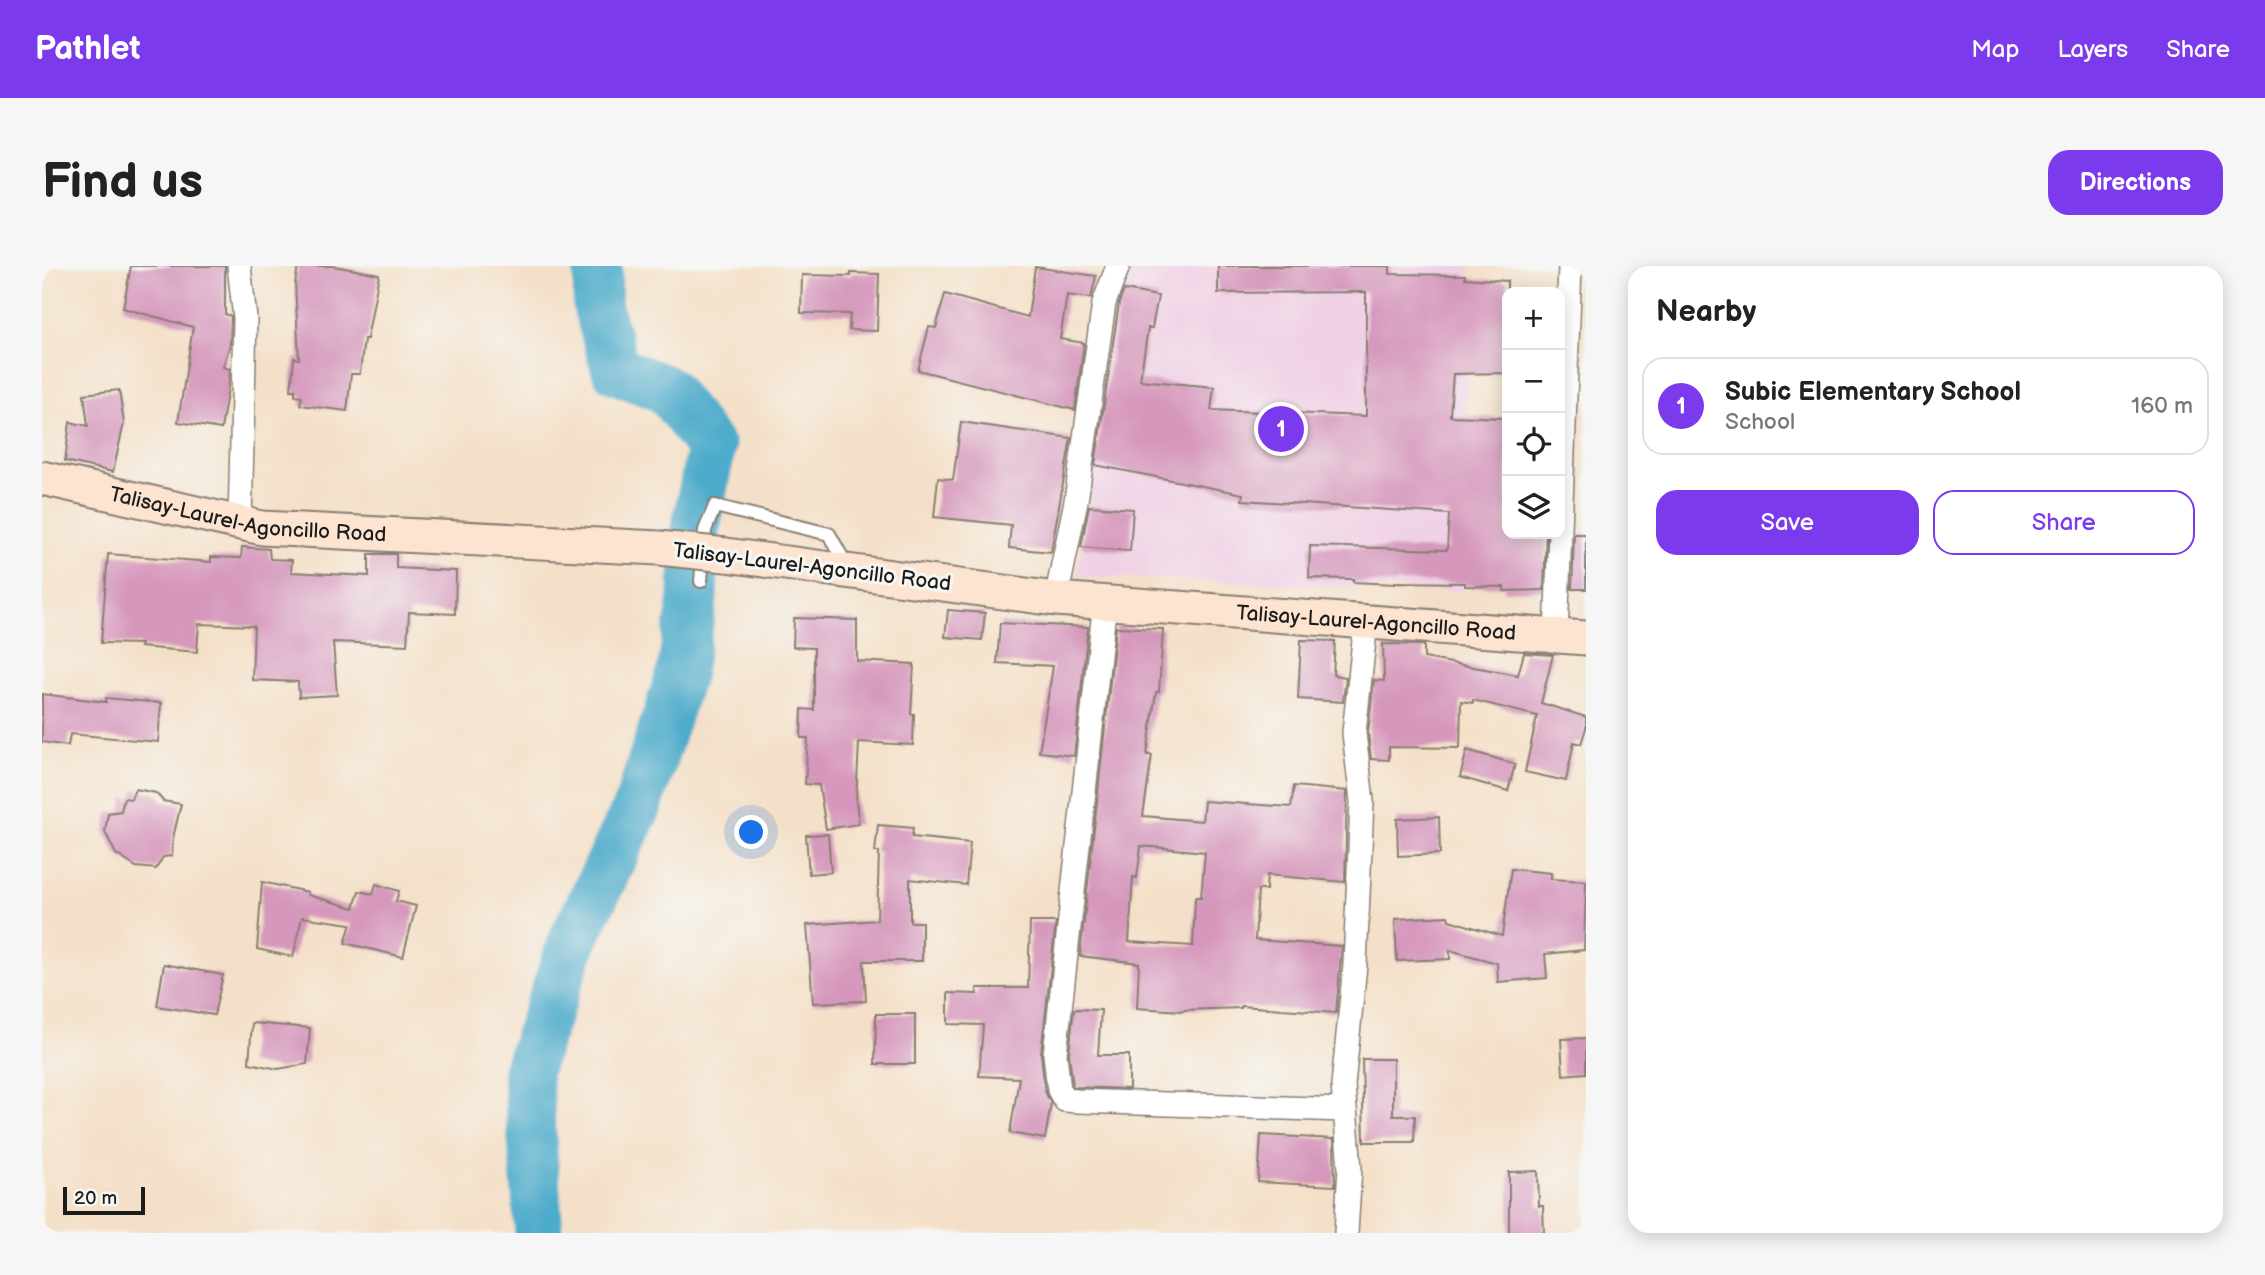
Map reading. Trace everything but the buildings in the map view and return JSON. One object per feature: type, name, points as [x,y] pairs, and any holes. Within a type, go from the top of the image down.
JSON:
[{"type":"main road","name":"Talisay-Laurel-Agoncillo Road","points":[[42,478],[262,528],[659,548],[1056,599],[1571,637]]},
{"type":"street","points":[[239,266],[245,318],[240,523]]},
{"type":"street","points":[[1056,599],[1076,501],[1104,303],[1118,266]]},
{"type":"street","points":[[1570,266],[1571,637]]},
{"type":"street","points":[[1105,602],[1055,1054],[1059,1090],[1065,1100],[1078,1101],[1345,1110]]},
{"type":"street","points":[[1346,1233],[1350,1168],[1343,1085],[1355,965],[1362,801],[1354,733],[1366,622]]},
{"type":"lane","points":[[701,581],[705,530],[715,506],[829,534],[850,571]]},
{"type":"shaded area","points":[[1127,266],[1470,266],[1462,591],[1077,576],[1117,283]]},
{"type":"waterway","points":[[539,1233],[527,1071],[573,940],[638,805],[681,672],[693,599],[695,531],[711,448],[667,390],[616,370],[597,306],[598,266]]},
{"type":"place","name":"Subic Elementary School","points":[[1281,429]]}]
